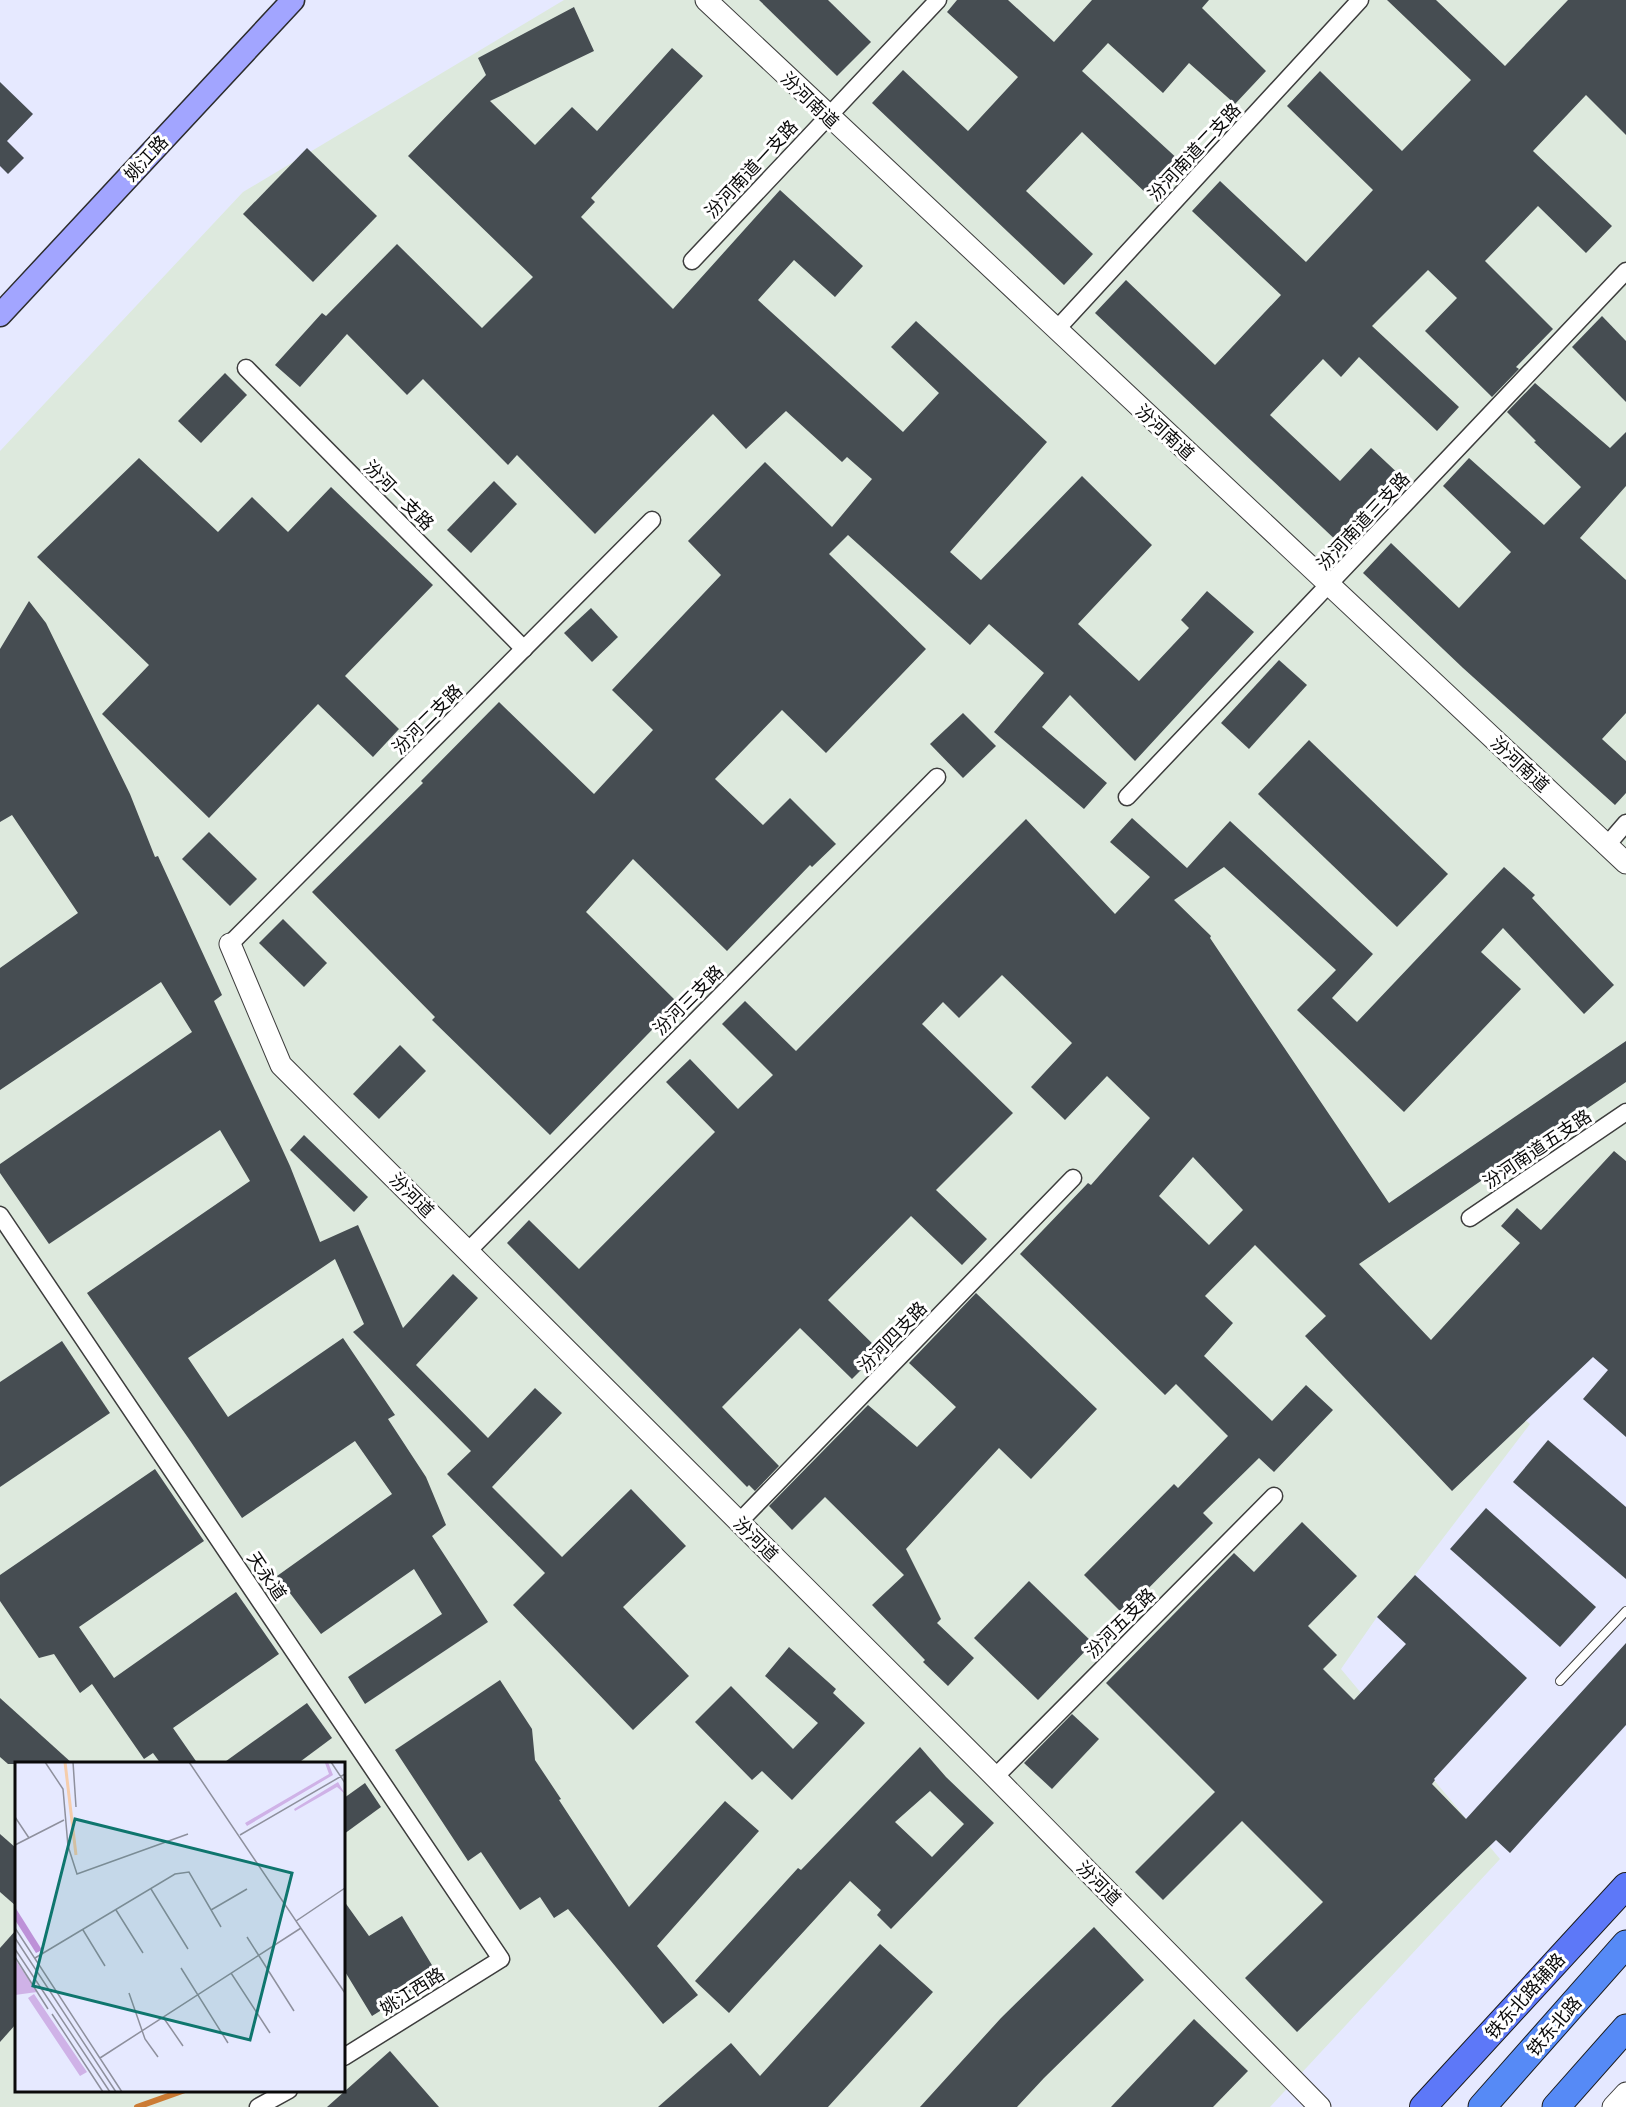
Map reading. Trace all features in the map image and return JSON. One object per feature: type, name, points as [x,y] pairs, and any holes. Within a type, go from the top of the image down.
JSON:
[{"type":"highway","name":"铁东北路","points":[[1482,2107],[1626,1944]]},
{"type":"highway","points":[[1556,2107],[1626,2028]]},
{"type":"main road","name":"姚江路","points":[[0,315],[293,0]]},
{"type":"main road","name":"铁东北路辅路","points":[[1423,2107],[1626,1886]]},
{"type":"street","name":"汾河南道","points":[[706,0],[1626,863]]},
{"type":"street","name":"汾河南道一支路","points":[[692,261],[938,0]]},
{"type":"street","name":"汾河南道二支路","points":[[1056,330],[1360,0]]},
{"type":"street","name":"汾河南道三支路","points":[[1127,797],[1626,271]]},
{"type":"street","name":"汾河一支路","points":[[246,369],[524,649]]},
{"type":"street","name":"汾河二支路","points":[[230,944],[652,520]]},
{"type":"street","name":"汾河三支路","points":[[468,1251],[937,777]]},
{"type":"street","points":[[1607,845],[1626,823]]},
{"type":"street","name":"汾河道","points":[[230,944],[282,1065],[995,1777],[1320,2107]]},
{"type":"street","name":"汾河南道五支路","points":[[1470,1218],[1626,1113]]},
{"type":"street","name":"汾河四支路","points":[[739,1522],[1073,1178]]},
{"type":"street","name":"天永道","points":[[0,1215],[501,1959]]},
{"type":"street","name":"汾河五支路","points":[[995,1777],[1274,1496]]},
{"type":"street","name":"姚江西路","points":[[345,2055],[501,1959]]},
{"type":"street","points":[[258,2107],[287,2092]]},
{"type":"street","points":[[1613,2107],[1626,2093]]},
{"type":"lane","points":[[1560,1681],[1626,1611]]},
{"type":"shaded area","points":[[564,0],[1626,0],[1626,1194],[1469,1371],[1530,1424],[1415,1575],[1377,1617],[1341,1669],[1500,1859],[1270,2107],[0,2107],[0,451],[243,192]]},
{"type":"building","points":[[759,0],[828,0],[871,42],[837,76]]},
{"type":"building","points":[[957,0],[1008,0],[1054,42],[1092,0],[1209,0],[1202,8],[1266,71],[1235,104],[1189,63],[1163,93],[1108,43],[1082,71],[1181,162],[1150,197],[1082,132],[1026,191],[1093,254],[1064,285],[872,103],[903,70],[968,131],[1018,77],[947,12]]},
{"type":"building","points":[[1387,0],[1436,0],[1505,66],[1568,0],[1626,0],[1626,135],[1586,95],[1533,151],[1612,226],[1586,253],[1538,206],[1485,261],[1553,329],[1516,367],[1519,369],[1492,397],[1425,331],[1457,298],[1428,270],[1372,326],[1459,407],[1437,431],[1359,357],[1341,377],[1323,359],[1270,415],[1340,481],[1371,448],[1403,478],[1341,545],[1095,313],[1126,280],[1215,365],[1281,295],[1192,211],[1220,181],[1306,262],[1373,190],[1287,106],[1320,71],[1402,151],[1471,80]]},
{"type":"building","points":[[574,7],[594,51],[490,101],[535,145],[572,107],[597,131],[672,48],[703,76],[591,198],[595,202],[581,217],[673,309],[780,190],[863,266],[835,297],[794,260],[758,300],[903,432],[939,393],[891,347],[916,321],[1047,442],[950,552],[981,580],[1082,476],[1152,545],[1078,624],[1139,681],[1189,628],[1181,620],[1207,591],[1254,632],[1135,761],[1070,695],[1042,727],[1107,783],[1084,809],[994,732],[1044,673],[989,624],[970,645],[848,535],[829,554],[926,649],[826,753],[782,710],[715,779],[763,825],[790,798],[836,844],[812,867],[810,865],[727,951],[633,859],[586,912],[678,1003],[550,1135],[432,1020],[435,1017],[312,892],[423,783],[421,781],[499,702],[594,794],[653,730],[612,690],[721,575],[688,541],[765,462],[832,527],[872,479],[847,457],[842,462],[786,411],[746,449],[713,414],[595,534],[517,455],[508,465],[423,379],[407,395],[347,334],[300,387],[275,365],[322,313],[326,316],[397,244],[482,328],[533,277],[408,156],[486,75],[478,58]]},
{"type":"building","points":[[0,82],[33,114],[7,141],[24,158],[8,174],[0,166]]},
{"type":"building","points":[[307,148],[377,216],[313,282],[243,214]]},
{"type":"building","points":[[1602,316],[1626,341],[1626,402],[1572,347]]},
{"type":"building","points":[[225,373],[247,395],[201,443],[178,421]]},
{"type":"building","points":[[1535,383],[1610,448],[1626,432],[1626,486],[1580,538],[1626,580],[1626,713],[1602,739],[1626,761],[1626,793],[1615,805],[1463,668],[1363,573],[1391,543],[1459,608],[1511,552],[1443,486],[1469,458],[1544,525],[1581,487],[1534,442],[1536,441],[1507,412]]},
{"type":"building","points":[[139,458],[218,532],[252,497],[288,532],[331,487],[433,585],[345,676],[399,729],[373,757],[318,704],[209,818],[102,714],[149,665],[37,557]]},
{"type":"building","points":[[494,481],[517,504],[471,553],[447,530]]},
{"type":"building","points":[[29,601],[46,623],[130,794],[155,857],[158,856],[222,995],[214,1001],[290,1166],[320,1242],[358,1225],[403,1328],[453,1274],[478,1298],[416,1365],[488,1438],[535,1388],[562,1413],[492,1487],[562,1557],[631,1489],[686,1546],[623,1607],[689,1676],[633,1730],[513,1605],[545,1573],[447,1474],[471,1451],[353,1332],[364,1324],[335,1259],[188,1358],[228,1417],[343,1338],[395,1415],[388,1419],[426,1477],[446,1525],[432,1536],[488,1622],[365,1704],[348,1677],[442,1614],[414,1569],[321,1634],[277,1576],[392,1494],[355,1441],[242,1518],[87,1293],[250,1181],[220,1130],[49,1244],[0,1173],[0,1164],[192,1032],[161,982],[0,1090],[0,968],[78,913],[12,815],[0,822],[0,649]]},
{"type":"building","points":[[591,608],[618,637],[592,662],[564,633]]},
{"type":"building","points":[[1279,660],[1307,685],[1249,749],[1221,723]]},
{"type":"building","points":[[963,713],[996,746],[963,778],[930,744]]},
{"type":"building","points":[[1309,740],[1448,874],[1397,927],[1258,794]]},
{"type":"building","points":[[1132,818],[1187,868],[1230,821],[1373,954],[1332,998],[1357,1022],[1504,867],[1535,895],[1532,898],[1614,985],[1584,1014],[1503,928],[1481,952],[1521,989],[1404,1112],[1297,1010],[1336,970],[1224,867],[1174,900],[1211,936],[1210,938],[1389,1203],[1626,1041],[1626,1082],[1359,1264],[1431,1340],[1520,1243],[1501,1226],[1517,1208],[1541,1230],[1614,1151],[1626,1161],[1626,1437],[1583,1399],[1608,1370],[1593,1357],[1452,1491],[1305,1336],[1326,1316],[1255,1245],[1205,1296],[1233,1323],[1204,1356],[1272,1421],[1306,1385],[1333,1410],[1274,1472],[1259,1458],[1203,1513],[1213,1523],[1123,1614],[1084,1575],[1174,1484],[1178,1488],[1228,1436],[1176,1384],[1165,1395],[1020,1254],[1088,1183],[1091,1185],[1150,1118],[1107,1076],[1065,1120],[1031,1087],[1072,1043],[1002,975],[959,1018],[943,1002],[922,1024],[1013,1113],[936,1190],[987,1239],[962,1265],[911,1216],[828,1300],[880,1351],[852,1379],[800,1328],[722,1407],[779,1466],[755,1491],[749,1485],[747,1487],[507,1243],[529,1220],[579,1269],[715,1132],[666,1082],[690,1059],[738,1109],[773,1075],[722,1024],[745,1001],[796,1051],[1026,819],[1115,914],[1150,877],[1110,842]],"holes":[[[1193,1157],[1243,1210],[1209,1245],[1159,1196]]]},
{"type":"building","points":[[209,832],[257,879],[230,906],[182,859]]},
{"type":"building","points":[[283,919],[327,963],[304,987],[259,943]]},
{"type":"building","points":[[400,1045],[426,1071],[379,1119],[353,1094]]},
{"type":"building","points":[[304,1135],[368,1197],[354,1212],[290,1150]]},
{"type":"building","points":[[976,1293],[1097,1409],[1031,1479],[999,1448],[906,1549],[941,1619],[937,1623],[974,1658],[948,1686],[923,1662],[925,1660],[872,1605],[904,1575],[825,1497],[792,1530],[769,1506],[868,1405],[917,1447],[956,1407],[909,1363]]},
{"type":"building","points":[[62,1341],[110,1413],[0,1487],[0,1382]]},
{"type":"building","points":[[1548,1440],[1626,1507],[1626,1579],[1513,1482]]},
{"type":"building","points":[[155,1469],[204,1541],[79,1627],[114,1678],[236,1592],[279,1654],[173,1728],[197,1762],[160,1762],[153,1753],[144,1759],[92,1684],[80,1693],[54,1654],[39,1658],[0,1601],[0,1575]]},
{"type":"building","points":[[1486,1508],[1596,1607],[1560,1647],[1450,1549]]},
{"type":"building","points":[[1302,1522],[1357,1576],[1308,1626],[1337,1655],[1323,1669],[1354,1700],[1406,1644],[1377,1617],[1415,1575],[1527,1678],[1434,1779],[1432,1784],[1466,1819],[1626,1643],[1626,1725],[1510,1853],[1496,1840],[1297,2032],[1245,1978],[1323,1902],[1242,1821],[1163,1900],[1135,1872],[1215,1792],[1106,1683],[1234,1553],[1254,1572]]},
{"type":"building","points":[[1029,1581],[1093,1643],[1038,1700],[974,1638]]},
{"type":"building","points":[[789,1647],[836,1689],[833,1693],[865,1723],[792,1800],[762,1771],[752,1780],[695,1722],[731,1686],[793,1749],[818,1723],[765,1676]]},
{"type":"building","points":[[500,1680],[532,1729],[535,1760],[629,1907],[725,1801],[759,1831],[657,1946],[698,1995],[663,2024],[568,1909],[554,1918],[540,1897],[520,1910],[481,1852],[468,1861],[395,1750]]},
{"type":"building","points":[[0,1698],[71,1762],[8,1764],[0,1757]]},
{"type":"building","points":[[307,1703],[332,1738],[300,1762],[225,1762]]},
{"type":"building","points":[[1072,1714],[1099,1739],[1052,1789],[1024,1763]]},
{"type":"building","points":[[920,1747],[946,1777],[994,1823],[891,1929],[877,1915],[881,1910],[850,1881],[729,2013],[695,1981],[798,1868],[801,1870]],"holes":[[[930,1791],[964,1824],[932,1857],[895,1822]]]},
{"type":"building","points":[[365,1783],[381,1807],[345,1833],[345,1797]]},
{"type":"building","points":[[0,1834],[15,1847],[15,1905],[0,1892]]},
{"type":"building","points":[[345,1902],[369,1936],[402,1916],[438,1975],[372,2016],[345,1972]]},
{"type":"building","points":[[1094,1927],[1144,1980],[1017,2107],[920,2107],[1001,2018]]},
{"type":"building","points":[[15,1931],[15,2025],[0,2042],[0,1948]]},
{"type":"building","points":[[880,1944],[933,1992],[828,2107],[658,2107],[731,2043],[760,2076]]},
{"type":"building","points":[[1194,2019],[1248,2071],[1213,2107],[1111,2107]]},
{"type":"building","points":[[390,2051],[439,2107],[327,2107]]},
{"type":"waterway","points":[[137,2107],[179,2092]]}]
